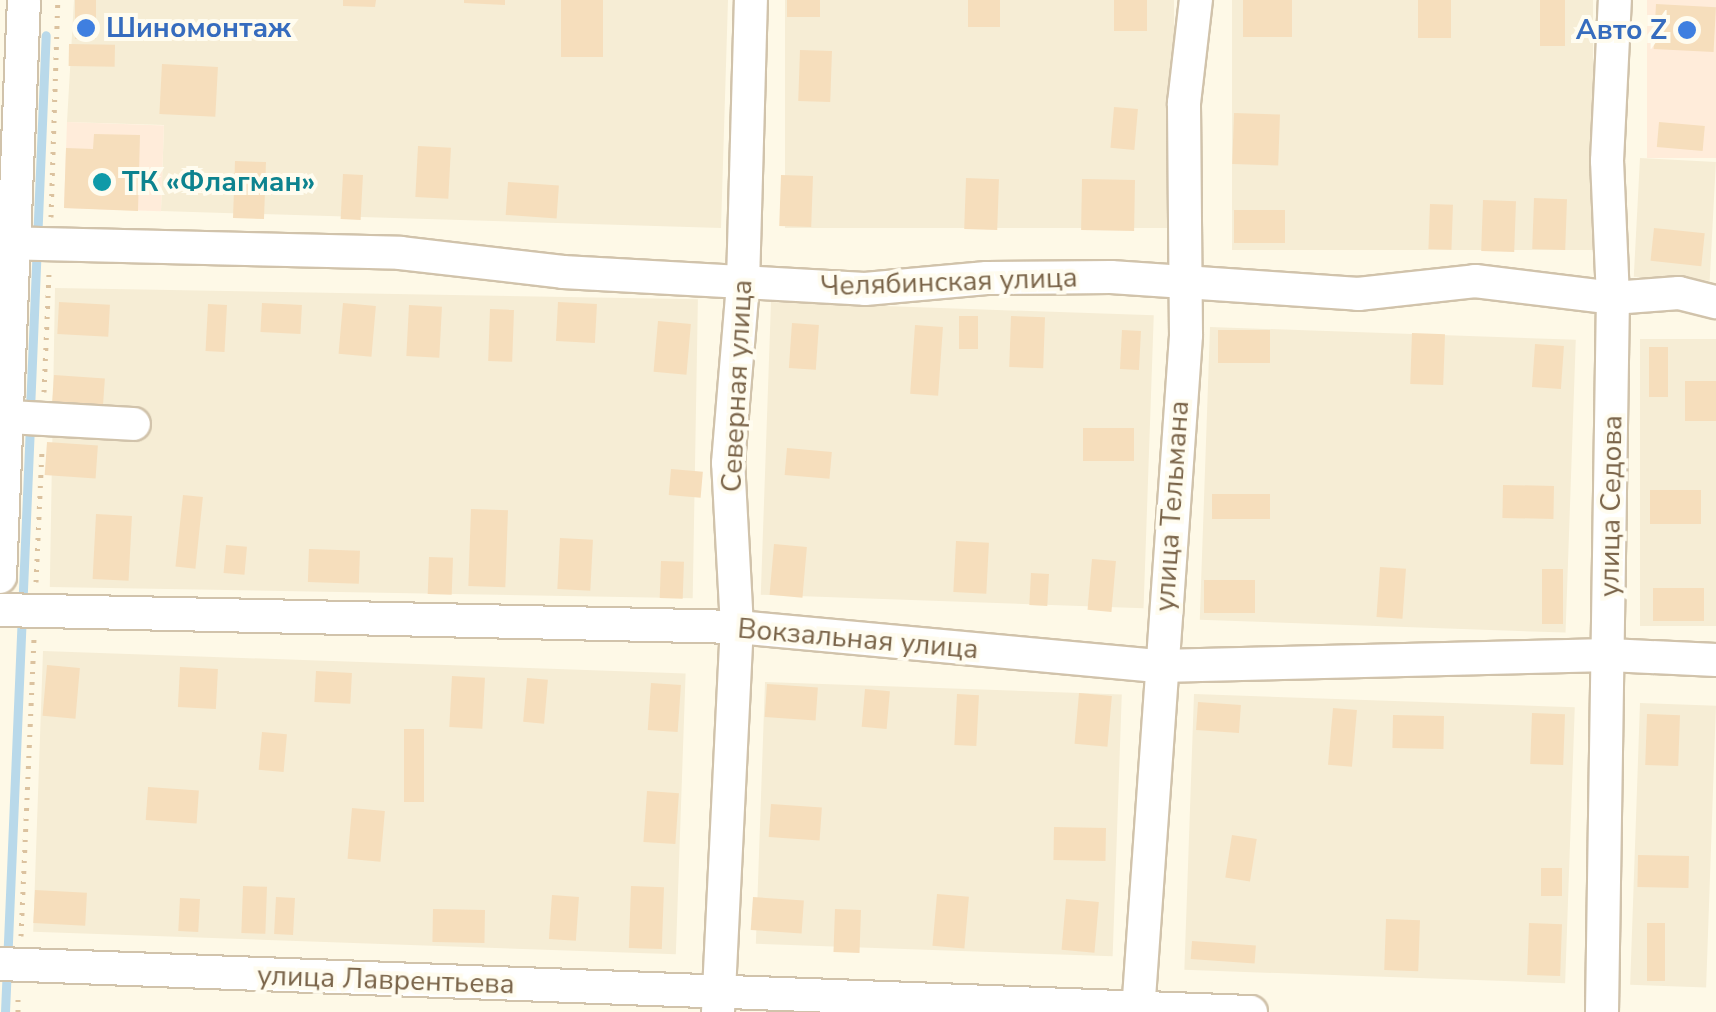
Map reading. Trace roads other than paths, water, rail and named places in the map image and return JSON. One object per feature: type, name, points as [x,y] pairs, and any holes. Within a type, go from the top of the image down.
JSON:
[{"type":"street","points":[[0,577],[9,416],[8,243],[24,0]]},
{"type":"street","name":"Северная улица","points":[[719,1003],[737,627],[728,463],[743,282],[752,0]]},
{"type":"street","name":"улица Тельмана","points":[[1138,1011],[1186,283],[1184,103],[1196,0]]},
{"type":"street","name":"улица Седова","points":[[1602,1012],[1613,298],[1607,161],[1615,0]]},
{"type":"street","name":"Челябинская улица","points":[[8,243],[400,253],[563,272],[865,288],[987,278],[1186,283],[1358,294],[1475,282],[1613,298],[1680,293],[1716,302]]},
{"type":"street","points":[[9,416],[134,424]]},
{"type":"street","name":"Вокзальная улица","points":[[0,610],[737,627],[1160,666],[1609,655],[1716,660]]},
{"type":"street","name":"улица Лаврентьева","points":[[10,964],[719,1003],[1251,1012]]},
{"type":"waterway","points":[[30,410],[46,35]]},
{"type":"waterway","points":[[5,1012],[30,425]]},
{"type":"place","name":"Шиномонтаж","points":[[86,28]]},
{"type":"place","name":"Авто Z","points":[[1687,30]]},
{"type":"place","name":"ТК «Флагман»","points":[[102,182]]}]
